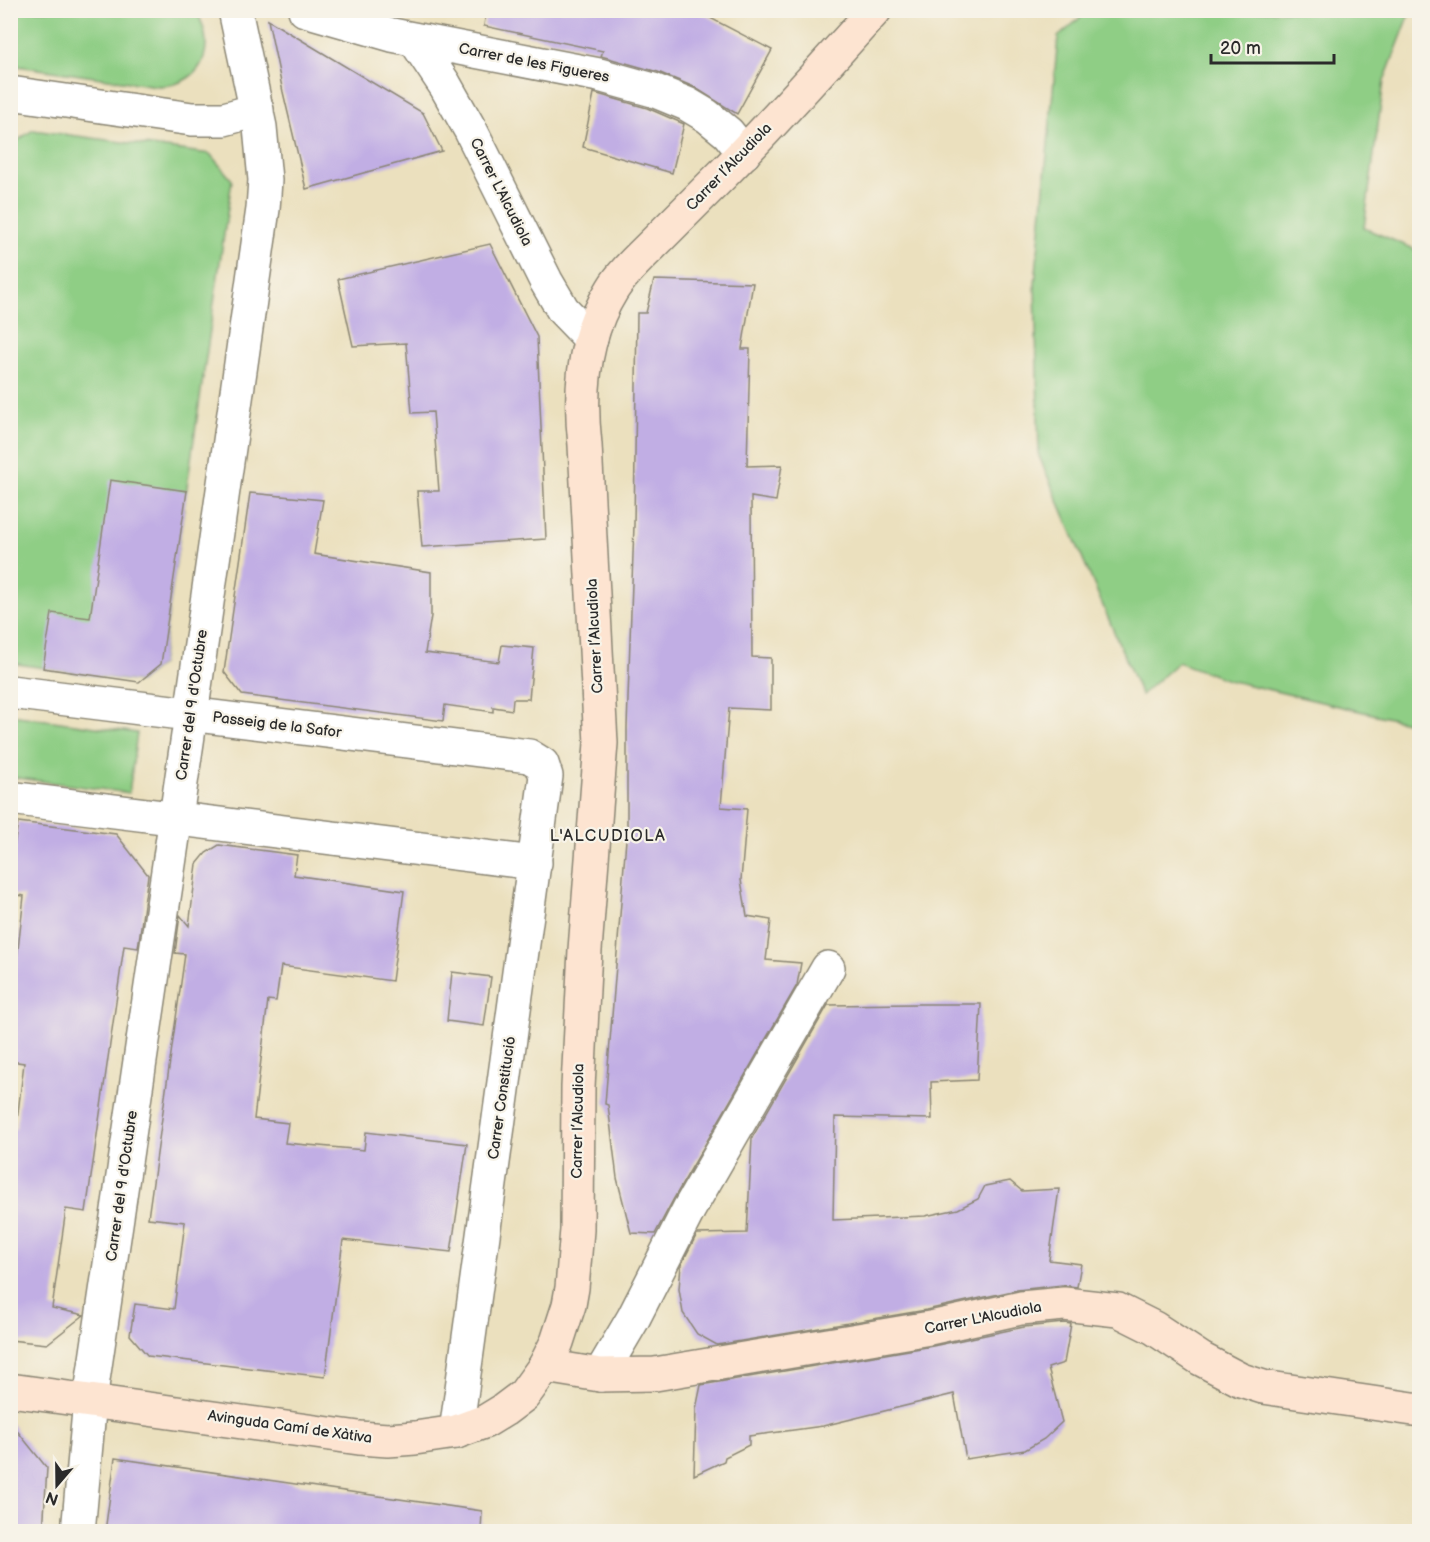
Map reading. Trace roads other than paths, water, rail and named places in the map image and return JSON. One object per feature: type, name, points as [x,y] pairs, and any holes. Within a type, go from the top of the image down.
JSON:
[{"type":"street","name":"Carrer del 9 d'Octubre","points":[[78,1532],[90,1400],[263,209],[265,180],[260,127],[235,10]]},
{"type":"street","name":"Carrer de les Figueres","points":[[305,10],[415,40],[599,75],[653,90],[687,104],[707,116],[728,132],[744,153]]},
{"type":"street","name":"Carrer l’Alcudiola","points":[[545,1366],[564,1323],[572,1288],[577,1230],[578,1087],[584,961],[601,743],[582,418],[583,383],[591,339],[600,314],[613,289],[635,263],[744,153],[876,10]]},
{"type":"street","name":"Carrer L'Alcudiola","points":[[415,40],[445,85],[471,131],[563,310],[591,339]]},
{"type":"street","points":[[10,93],[192,119],[224,119],[256,110]]},
{"type":"street","name":"Passeig de la Safor","points":[[10,692],[529,756],[542,764]]},
{"type":"street","name":"Carrer Constitució","points":[[456,1432],[546,776],[542,764]]},
{"type":"street","points":[[10,798],[534,863]]},
{"type":"street","points":[[600,1375],[633,1319],[695,1199],[828,968]]},
{"type":"street","name":"Carrer L'Alcudiola","points":[[545,1366],[600,1375],[655,1374],[930,1328],[1021,1308],[1064,1304],[1118,1310],[1154,1328],[1201,1359],[1240,1380],[1263,1387],[1419,1410]]},
{"type":"street","name":"Avinguda Camí de Xàtiva","points":[[10,1390],[388,1440],[456,1432],[486,1421],[524,1395],[545,1366]]},
{"type":"district","name":"L'ALCUDIOLA","points":[[608,836]]}]
